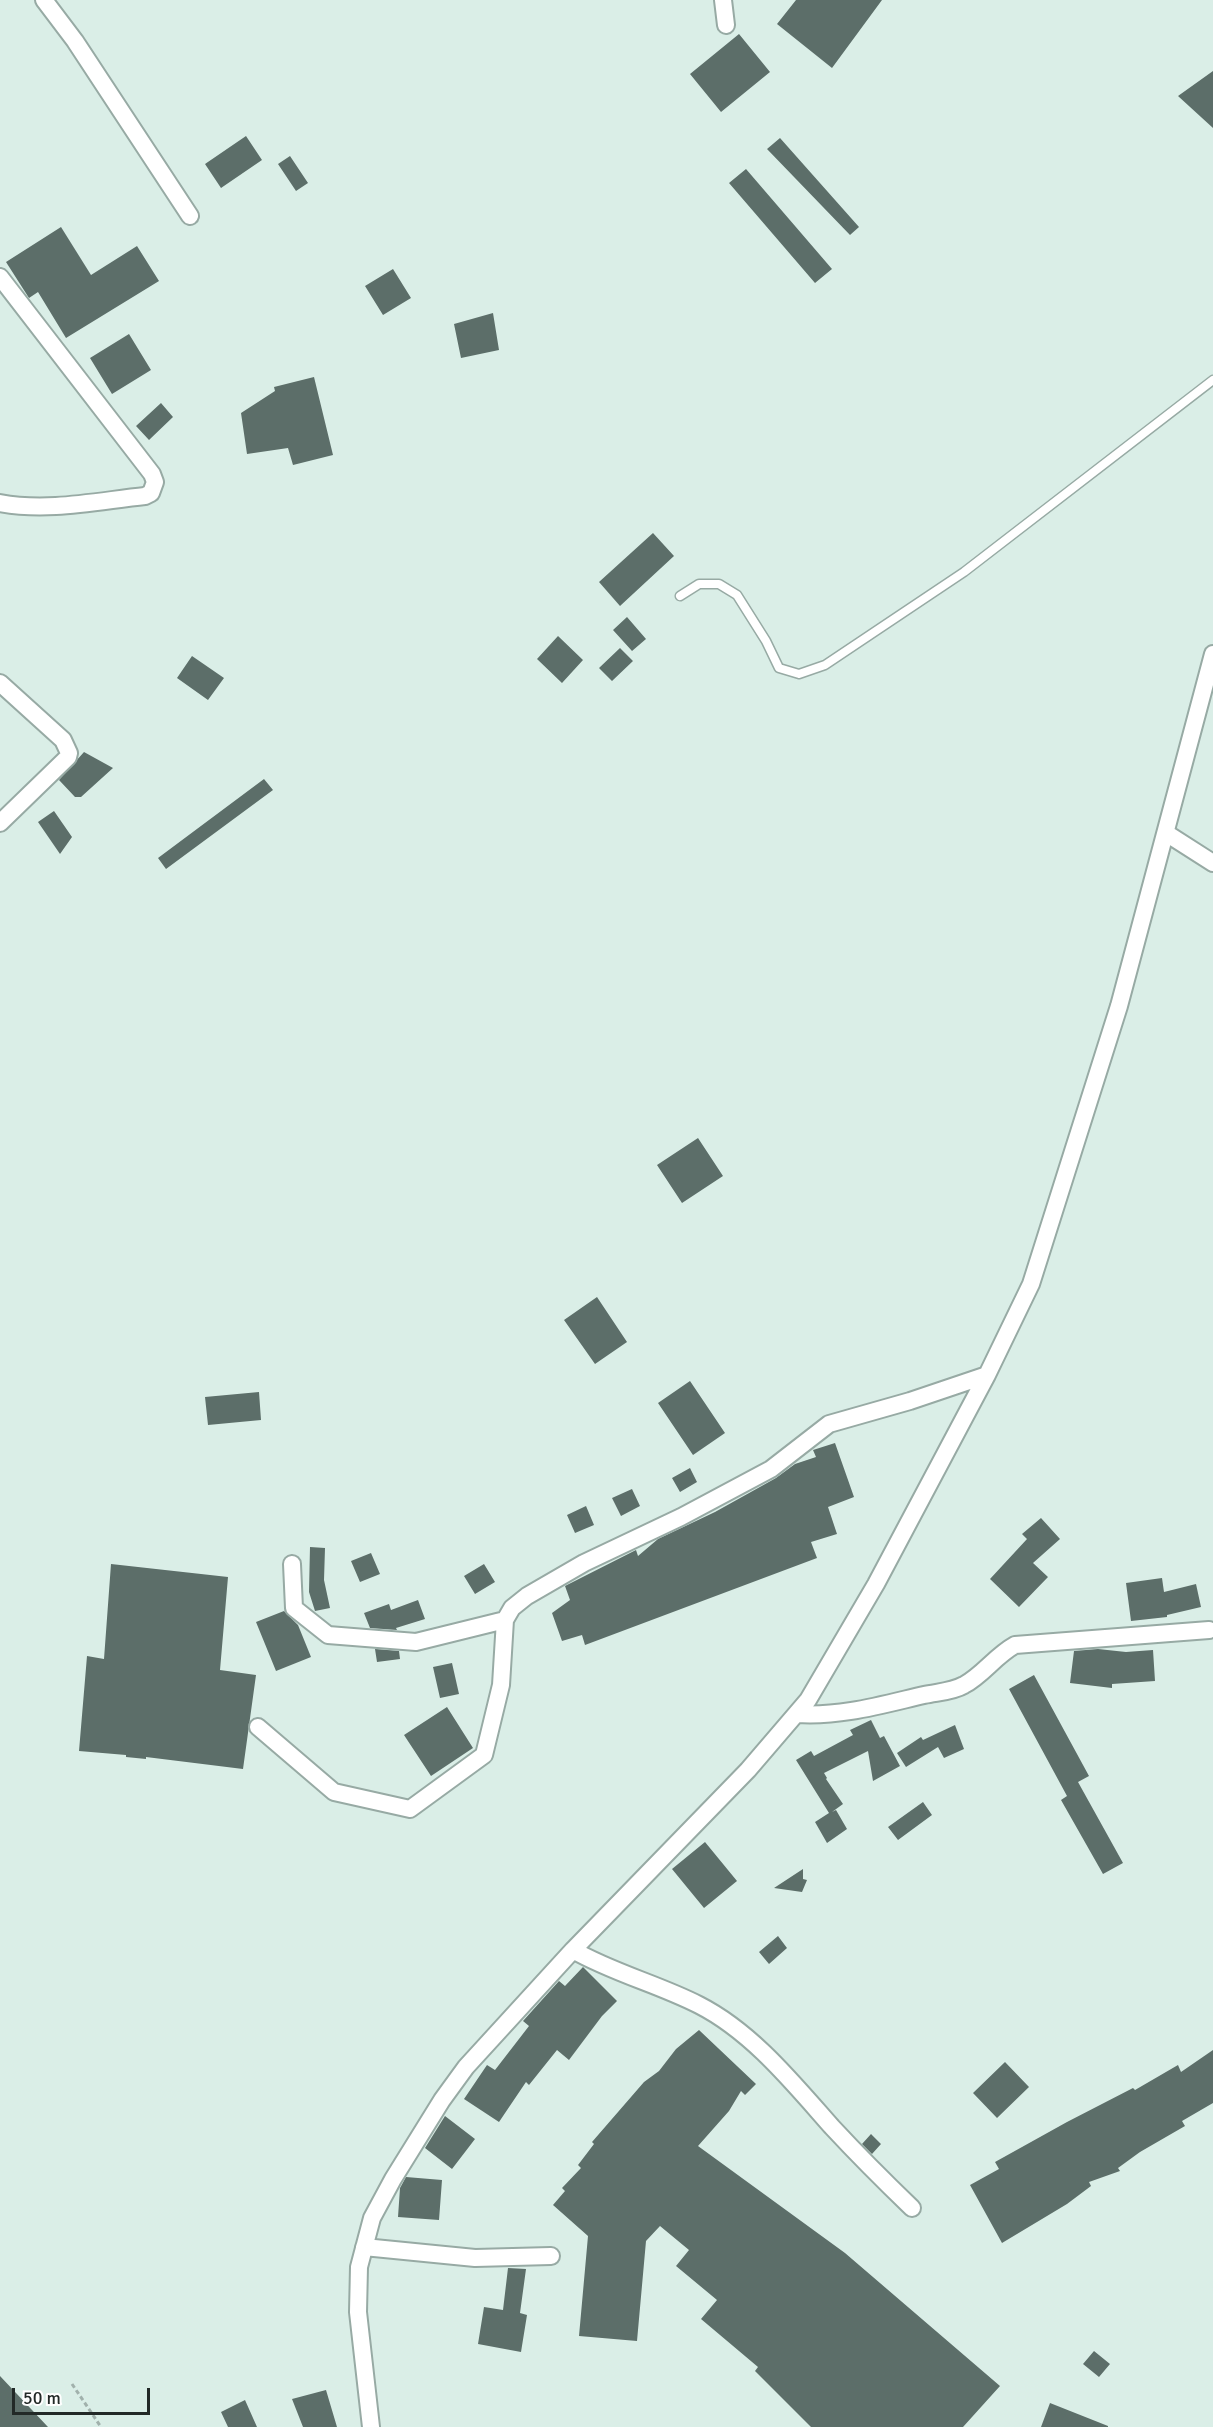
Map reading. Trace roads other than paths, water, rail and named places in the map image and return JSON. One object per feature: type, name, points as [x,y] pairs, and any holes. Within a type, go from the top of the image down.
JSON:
[{"type":"street","points":[[44,0],[75,41],[190,216]]},
{"type":"street","points":[[723,0],[726,26]]},
{"type":"street","points":[[0,277],[152,474],[155,482],[151,494],[145,496],[59,506],[21,507],[0,503]]},
{"type":"street","points":[[371,2427],[358,2312],[359,2267],[372,2218],[393,2179],[442,2100],[466,2067],[573,1950],[748,1770],[808,1700],[876,1584],[987,1375],[1031,1284],[1119,1006],[1213,654]]},
{"type":"street","points":[[0,683],[63,740],[69,753],[68,757],[0,823]]},
{"type":"street","points":[[1166,833],[1213,863]]},
{"type":"street","points":[[258,1727],[334,1792],[410,1809],[484,1755],[501,1685],[506,1620],[512,1608],[584,1563],[771,1469],[829,1424],[910,1401],[987,1375]]},
{"type":"street","points":[[292,1564],[294,1608],[328,1635],[416,1642],[506,1620]]},
{"type":"street","points":[[796,1714],[819,1716],[843,1713],[949,1691],[972,1680],[1002,1652],[1015,1646],[1209,1630]]},
{"type":"street","points":[[573,1950],[617,1972],[699,2005],[753,2043],[790,2078],[861,2158],[912,2208]]},
{"type":"street","points":[[364,2247],[475,2258],[551,2256]]},
{"type":"lane","points":[[680,596],[699,584],[719,584],[737,595],[766,641],[779,668],[800,674],[825,665],[964,572],[1213,380]]}]
